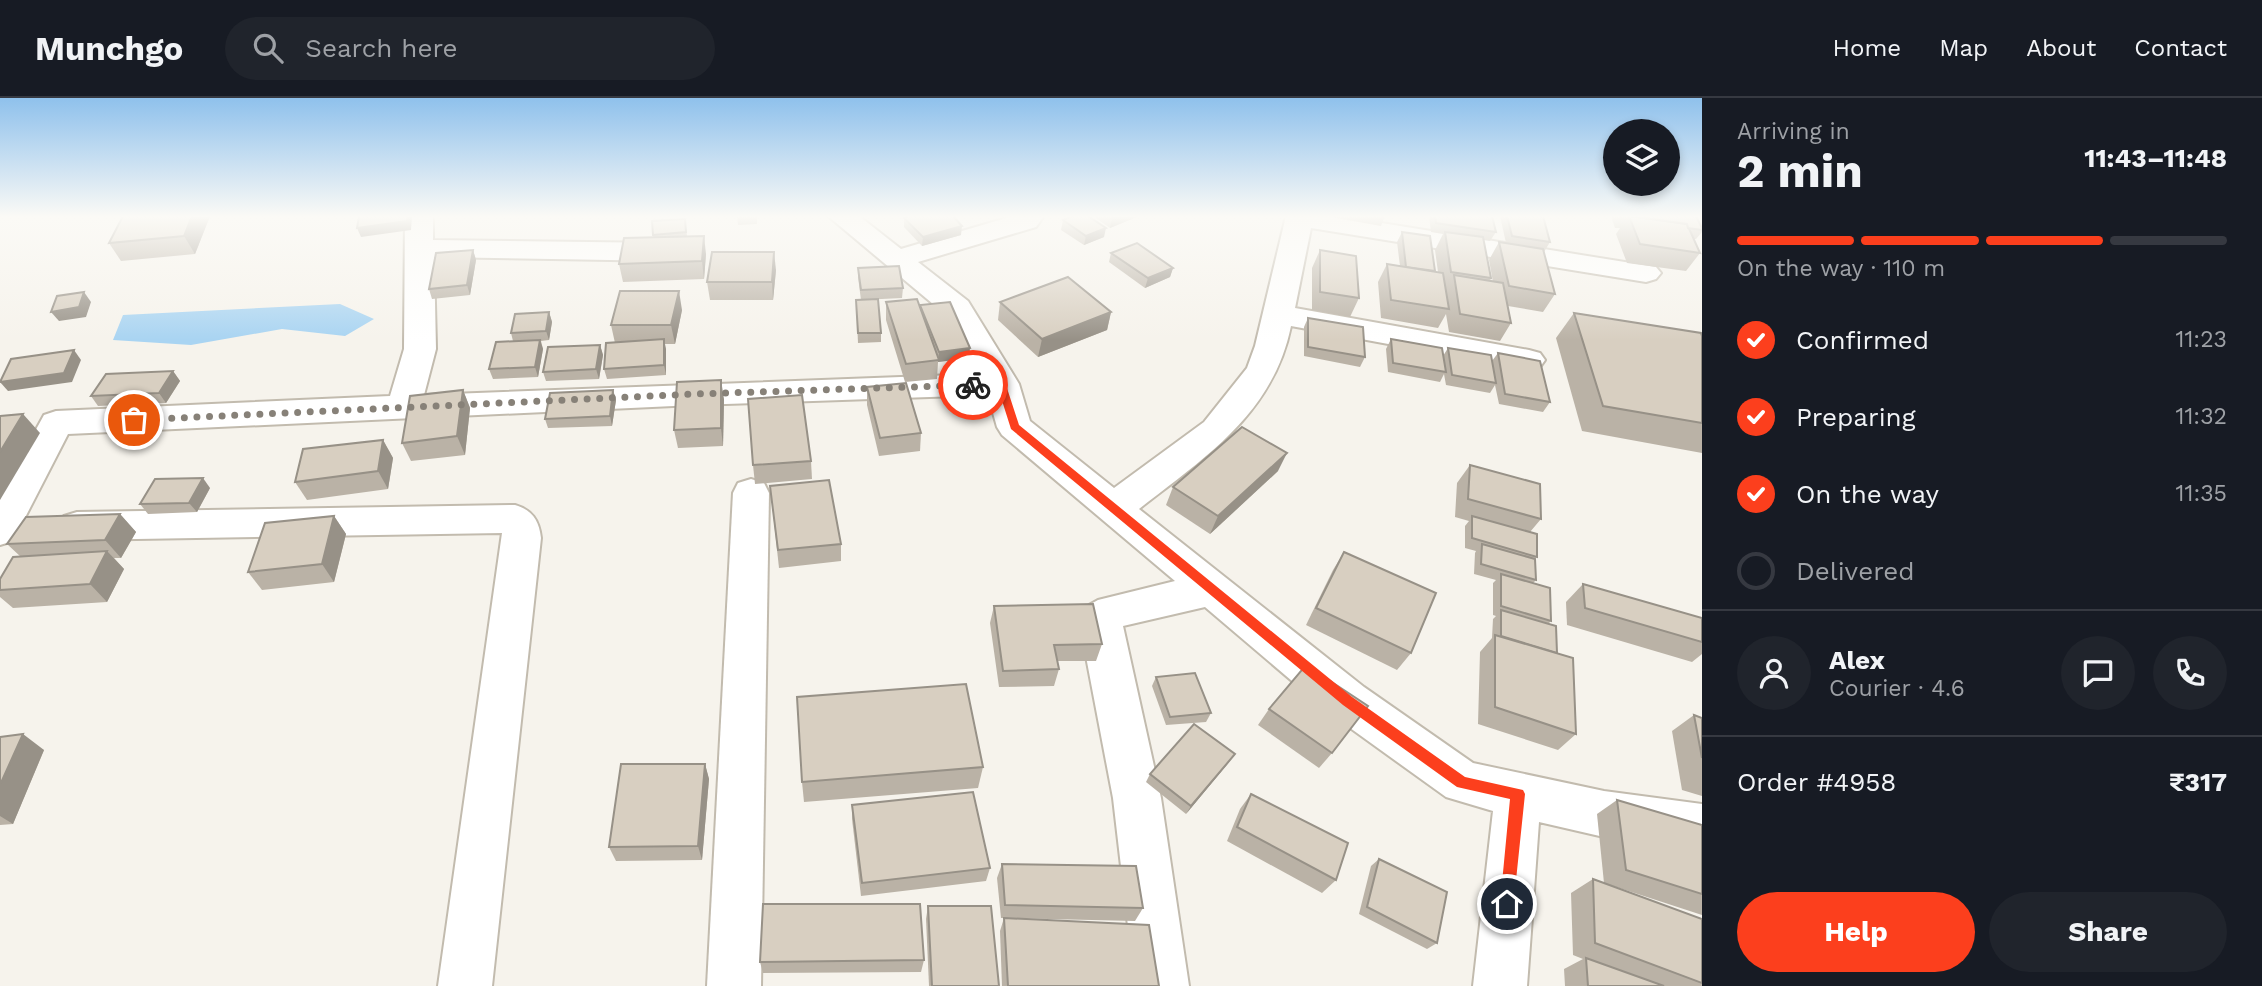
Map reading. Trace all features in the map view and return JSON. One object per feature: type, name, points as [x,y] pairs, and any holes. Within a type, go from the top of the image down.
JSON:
[{"type":"street","points":[[404,408],[420,349],[418,257]]},
{"type":"street","points":[[897,259],[902,257]]},
{"type":"street","points":[[1114,508],[1216,430],[1238,406],[1262,371],[1290,257]]},
{"type":"street","points":[[1537,257],[1646,273]]},
{"type":"street","points":[[897,259],[957,308],[1002,384],[1014,427],[1348,701],[1462,782],[1604,814],[1702,827]]},
{"type":"street","points":[[1277,314],[1530,360]]},
{"type":"street","points":[[465,986],[522,538],[521,527],[515,519],[1,529],[39,422],[695,394],[1002,384]]},
{"type":"street","points":[[734,986],[751,493]]},
{"type":"street","points":[[1162,986],[1137,798],[1101,625],[1104,617],[1112,611],[1212,589]]},
{"type":"street","points":[[1500,986],[1518,794]]},
{"type":"water","points":[[340,304],[374,319],[345,336],[282,329],[191,345],[113,340],[123,315]]},
{"type":"building","points":[[435,257],[472,257],[467,285],[429,289]]},
{"type":"building","points":[[620,257],[702,257],[702,261],[619,264]]},
{"type":"building","points":[[711,257],[774,257],[772,282],[707,282]]},
{"type":"building","points":[[1118,257],[1158,257],[1173,268],[1148,278]]},
{"type":"building","points":[[1320,257],[1356,257],[1359,298],[1320,292]]},
{"type":"building","points":[[1405,257],[1433,257],[1435,271],[1406,267]]},
{"type":"building","points":[[1449,257],[1487,257],[1491,278],[1451,272]]},
{"type":"building","points":[[1503,257],[1545,257],[1555,294],[1509,286]]},
{"type":"building","points":[[1387,264],[1443,273],[1449,309],[1391,300]]},
{"type":"building","points":[[899,266],[903,288],[861,290],[858,268]]},
{"type":"building","points":[[1454,275],[1503,283],[1511,323],[1460,314]]},
{"type":"building","points":[[1068,277],[1111,312],[1042,339],[1000,302]]},
{"type":"building","points":[[620,291],[679,291],[671,325],[611,325]]},
{"type":"building","points":[[84,292],[79,307],[51,312],[57,296]]},
{"type":"building","points":[[878,299],[881,333],[858,333],[856,300]]},
{"type":"building","points":[[917,299],[939,360],[906,364],[886,302]]},
{"type":"building","points":[[950,302],[970,348],[939,352],[920,305]]},
{"type":"building","points":[[549,312],[546,331],[511,333],[515,314]]},
{"type":"building","points":[[1574,313],[1701,333],[1702,423],[1603,406]]},
{"type":"building","points":[[1308,318],[1363,327],[1365,357],[1308,347]]},
{"type":"building","points":[[664,339],[664,365],[604,369],[606,343]]},
{"type":"building","points":[[1391,339],[1442,348],[1446,372],[1393,363]]},
{"type":"building","points":[[540,340],[535,367],[489,369],[496,342]]},
{"type":"building","points":[[600,345],[596,369],[543,372],[548,347]]},
{"type":"building","points":[[1448,348],[1491,355],[1496,383],[1452,375]]},
{"type":"building","points":[[74,350],[64,373],[0,382],[11,359]]},
{"type":"building","points":[[1498,353],[1540,361],[1550,402],[1505,394]]},
{"type":"building","points":[[173,371],[159,393],[91,396],[106,374]]},
{"type":"building","points":[[721,380],[721,428],[674,430],[677,382]]},
{"type":"building","points":[[906,383],[921,433],[880,438],[867,387]]},
{"type":"building","points":[[463,390],[457,436],[402,443],[410,396]]},
{"type":"building","points":[[613,390],[610,416],[545,419],[550,393]]},
{"type":"building","points":[[802,395],[811,461],[753,465],[748,399]]},
{"type":"building","points":[[23,414],[0,452],[0,416]]},
{"type":"building","points":[[1242,427],[1287,453],[1218,516],[1173,487]]},
{"type":"building","points":[[383,440],[378,471],[295,482],[303,449]]},
{"type":"building","points":[[1470,465],[1540,484],[1541,519],[1468,499]]},
{"type":"building","points":[[203,478],[189,503],[140,504],[155,479]]},
{"type":"building","points":[[829,480],[841,544],[778,550],[770,486]]},
{"type":"building","points":[[120,514],[105,540],[7,544],[26,517]]},
{"type":"building","points":[[334,516],[322,564],[248,572],[265,523]]},
{"type":"building","points":[[1472,516],[1537,534],[1537,557],[1472,538]]},
{"type":"building","points":[[1482,544],[1535,559],[1536,580],[1481,564]]},
{"type":"building","points":[[107,551],[90,584],[0,590],[0,579],[13,557]]},
{"type":"building","points":[[1344,552],[1436,593],[1411,653],[1316,608]]},
{"type":"building","points":[[1501,574],[1550,588],[1551,621],[1501,606]]},
{"type":"building","points":[[1583,584],[1702,618],[1702,642],[1585,608]]},
{"type":"building","points":[[1093,604],[1102,644],[1054,645],[1059,669],[1003,671],[994,606]]},
{"type":"building","points":[[1501,610],[1556,626],[1557,653],[1501,636]]},
{"type":"building","points":[[1495,635],[1573,658],[1576,734],[1495,707]]},
{"type":"building","points":[[1306,665],[1368,706],[1332,753],[1269,709]]},
{"type":"building","points":[[1195,673],[1211,713],[1170,717],[1156,677]]},
{"type":"building","points":[[966,684],[983,767],[802,782],[797,697]]},
{"type":"building","points":[[1694,715],[1702,718],[1702,758]]},
{"type":"building","points":[[1194,724],[1235,754],[1191,806],[1150,774]]},
{"type":"building","points":[[23,734],[0,785],[0,737]]},
{"type":"building","points":[[621,764],[705,764],[698,846],[609,847]]},
{"type":"building","points":[[973,792],[990,868],[862,883],[852,805]]},
{"type":"building","points":[[1251,794],[1348,843],[1336,880],[1237,827]]},
{"type":"building","points":[[1617,800],[1702,825],[1702,894],[1626,870]]},
{"type":"building","points":[[1379,859],[1447,892],[1437,943],[1367,907]]},
{"type":"building","points":[[1002,864],[1136,866],[1143,908],[1005,905]]},
{"type":"building","points":[[1593,879],[1702,919],[1702,983],[1595,943]]},
{"type":"building","points":[[763,904],[920,904],[924,960],[760,962]]},
{"type":"building","points":[[928,906],[991,906],[999,986],[932,986]]},
{"type":"building","points":[[1004,918],[1149,925],[1159,986],[1008,986]]},
{"type":"building","points":[[1586,958],[1664,986],[1588,986]]},
{"type":"way so far","points":[[134,420],[695,394],[973,385]]},
{"type":"route","points":[[973,385],[1002,384],[1014,427],[1348,701],[1462,782],[1518,794],[1507,904]]}]
